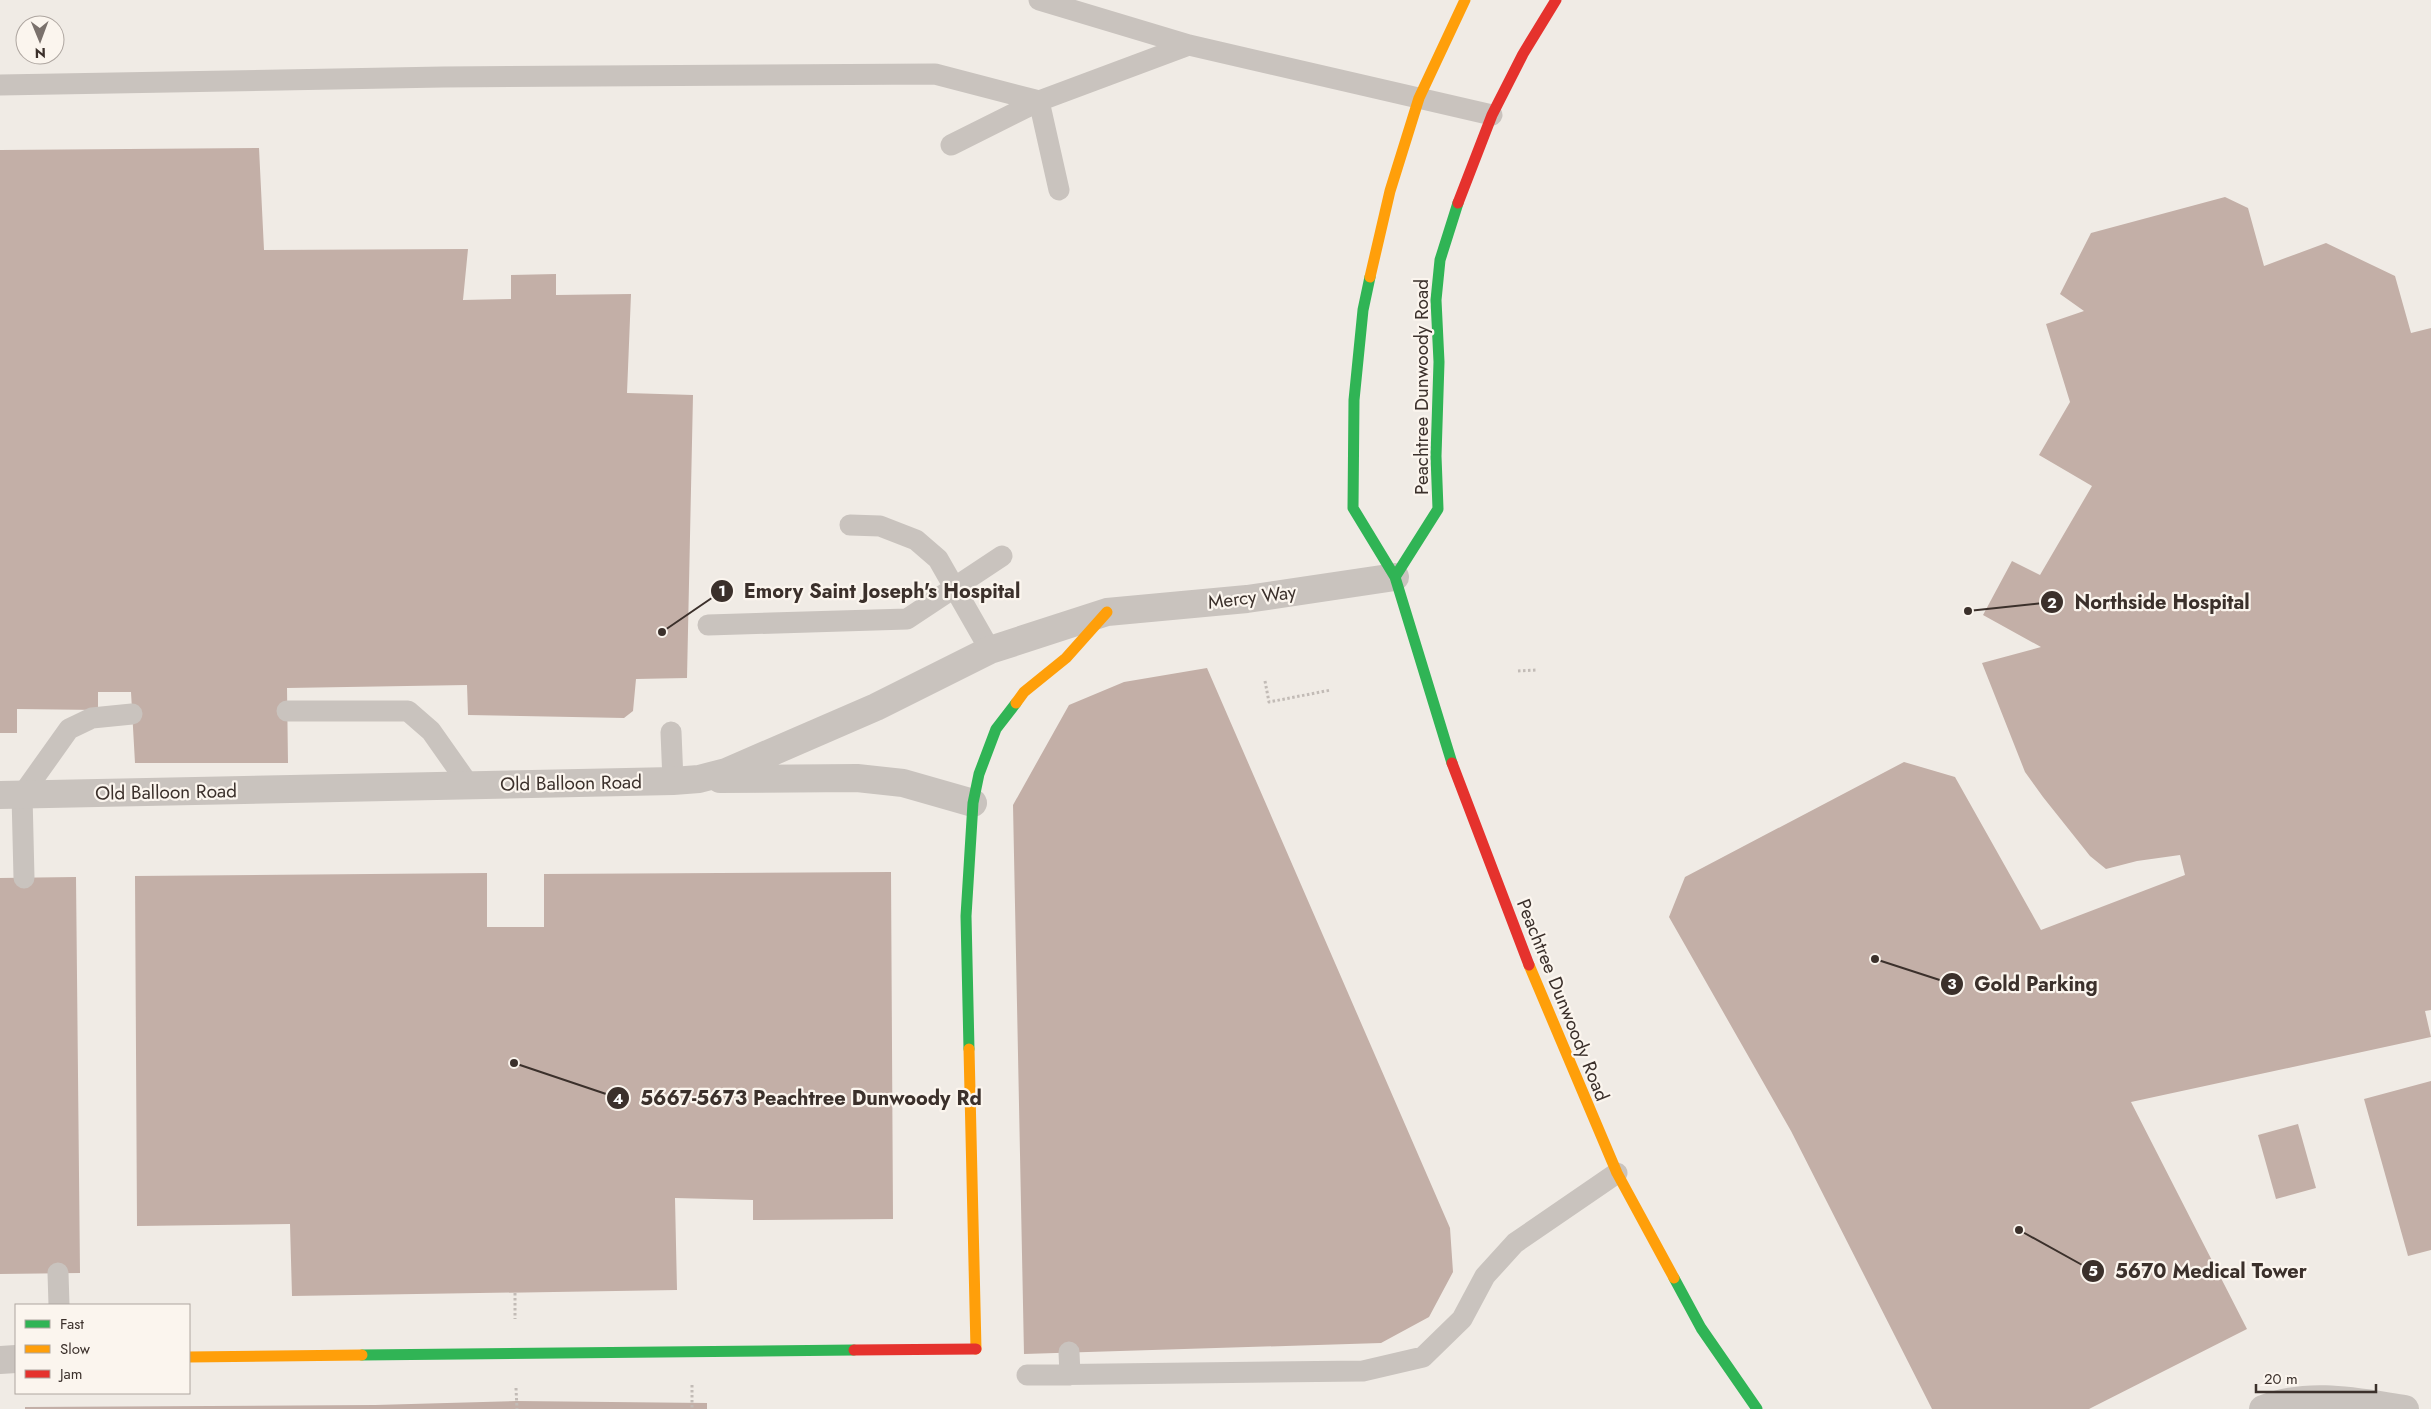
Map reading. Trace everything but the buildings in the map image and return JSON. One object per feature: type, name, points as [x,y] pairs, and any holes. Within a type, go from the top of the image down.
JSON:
[{"type":"main road","name":"Peachtree Dunwoody Road","points":[[1465,0],[1419,98],[1390,191],[1366,301],[1354,400],[1353,508],[1395,577],[1451,762],[1513,927],[1617,1173],[1700,1328],[1757,1409]]},
{"type":"main road","name":"Peachtree Dunwoody Road","points":[[1395,577],[1438,509],[1436,456],[1439,362],[1436,300],[1440,260],[1456,206],[1492,115],[1522,54],[1556,0]]},
{"type":"main road","points":[[190,1357],[976,1349],[966,916],[973,803],[979,774],[996,729],[1024,692],[1066,658],[1107,612]]},
{"type":"street","name":"Mercy Way","points":[[1107,612],[1247,599],[1395,577]]},
{"type":"street","name":"Old Balloon Road","points":[[11,795],[686,780],[726,772],[876,707],[990,650],[1107,612]]},
{"type":"street","points":[[686,780],[857,778],[903,784],[973,803]]},
{"type":"street","points":[[0,1360],[15,1359]]},
{"type":"street","points":[[2263,1409],[2282,1402],[2333,1398],[2405,1409]]},
{"type":"lane","points":[[1039,0],[1189,45],[1492,115]]},
{"type":"lane","points":[[951,145],[1039,101],[1189,45]]},
{"type":"lane","points":[[0,85],[452,77],[936,74],[1039,101]]},
{"type":"lane","points":[[1039,101],[1059,190]]},
{"type":"lane","points":[[850,525],[880,526],[916,540],[938,559],[990,650]]},
{"type":"lane","points":[[708,625],[907,619],[955,589],[1002,556]]},
{"type":"lane","points":[[287,711],[408,711],[431,731],[469,785]]},
{"type":"lane","points":[[24,878],[11,795],[68,729],[92,718],[132,714]]},
{"type":"lane","points":[[671,732],[686,780]]},
{"type":"lane","points":[[1027,1375],[1363,1371],[1423,1358],[1462,1320],[1486,1276],[1515,1243],[1617,1173]]},
{"type":"lane","points":[[58,1273],[60,1304]]},
{"type":"lane","points":[[1069,1352],[1070,1375]]},
{"type":"path","points":[[1518,671],[1537,670]]},
{"type":"path","points":[[1265,681],[1268,702],[1331,690]]},
{"type":"traffic: fast","points":[[1395,577],[1438,509],[1436,456],[1439,362],[1436,300],[1440,260],[1458,203]]},
{"type":"traffic: fast","points":[[1370,277],[1363,310],[1354,400],[1353,508],[1395,577],[1452,763]]},
{"type":"traffic: fast","points":[[969,1049],[966,916],[973,803],[979,774],[996,729],[1016,703]]},
{"type":"traffic: fast","points":[[1674,1278],[1701,1328],[1757,1409]]},
{"type":"traffic: fast","points":[[362,1355],[854,1350]]},
{"type":"traffic: slow","points":[[1370,277],[1390,191],[1419,98],[1465,0]]},
{"type":"traffic: slow","points":[[1016,703],[1024,692],[1066,658],[1107,612]]},
{"type":"traffic: slow","points":[[1529,965],[1617,1173],[1674,1278]]},
{"type":"traffic: slow","points":[[969,1049],[976,1349]]},
{"type":"traffic: slow","points":[[190,1357],[362,1355]]},
{"type":"traffic: jam","points":[[1458,203],[1492,115],[1523,54],[1556,0]]},
{"type":"traffic: jam","points":[[1452,763],[1529,965]]},
{"type":"traffic: jam","points":[[854,1350],[976,1349]]},
{"type":"place","name":"Northside Hospital","points":[[1968,611]]},
{"type":"place","name":"Emory Saint Joseph's Hospital","points":[[662,632]]},
{"type":"place","name":"Gold Parking","points":[[1875,959]]},
{"type":"place","name":"5667-5673 Peachtree Dunwoody Rd","points":[[514,1063]]},
{"type":"place","name":"5670 Medical Tower","points":[[2019,1230]]}]
